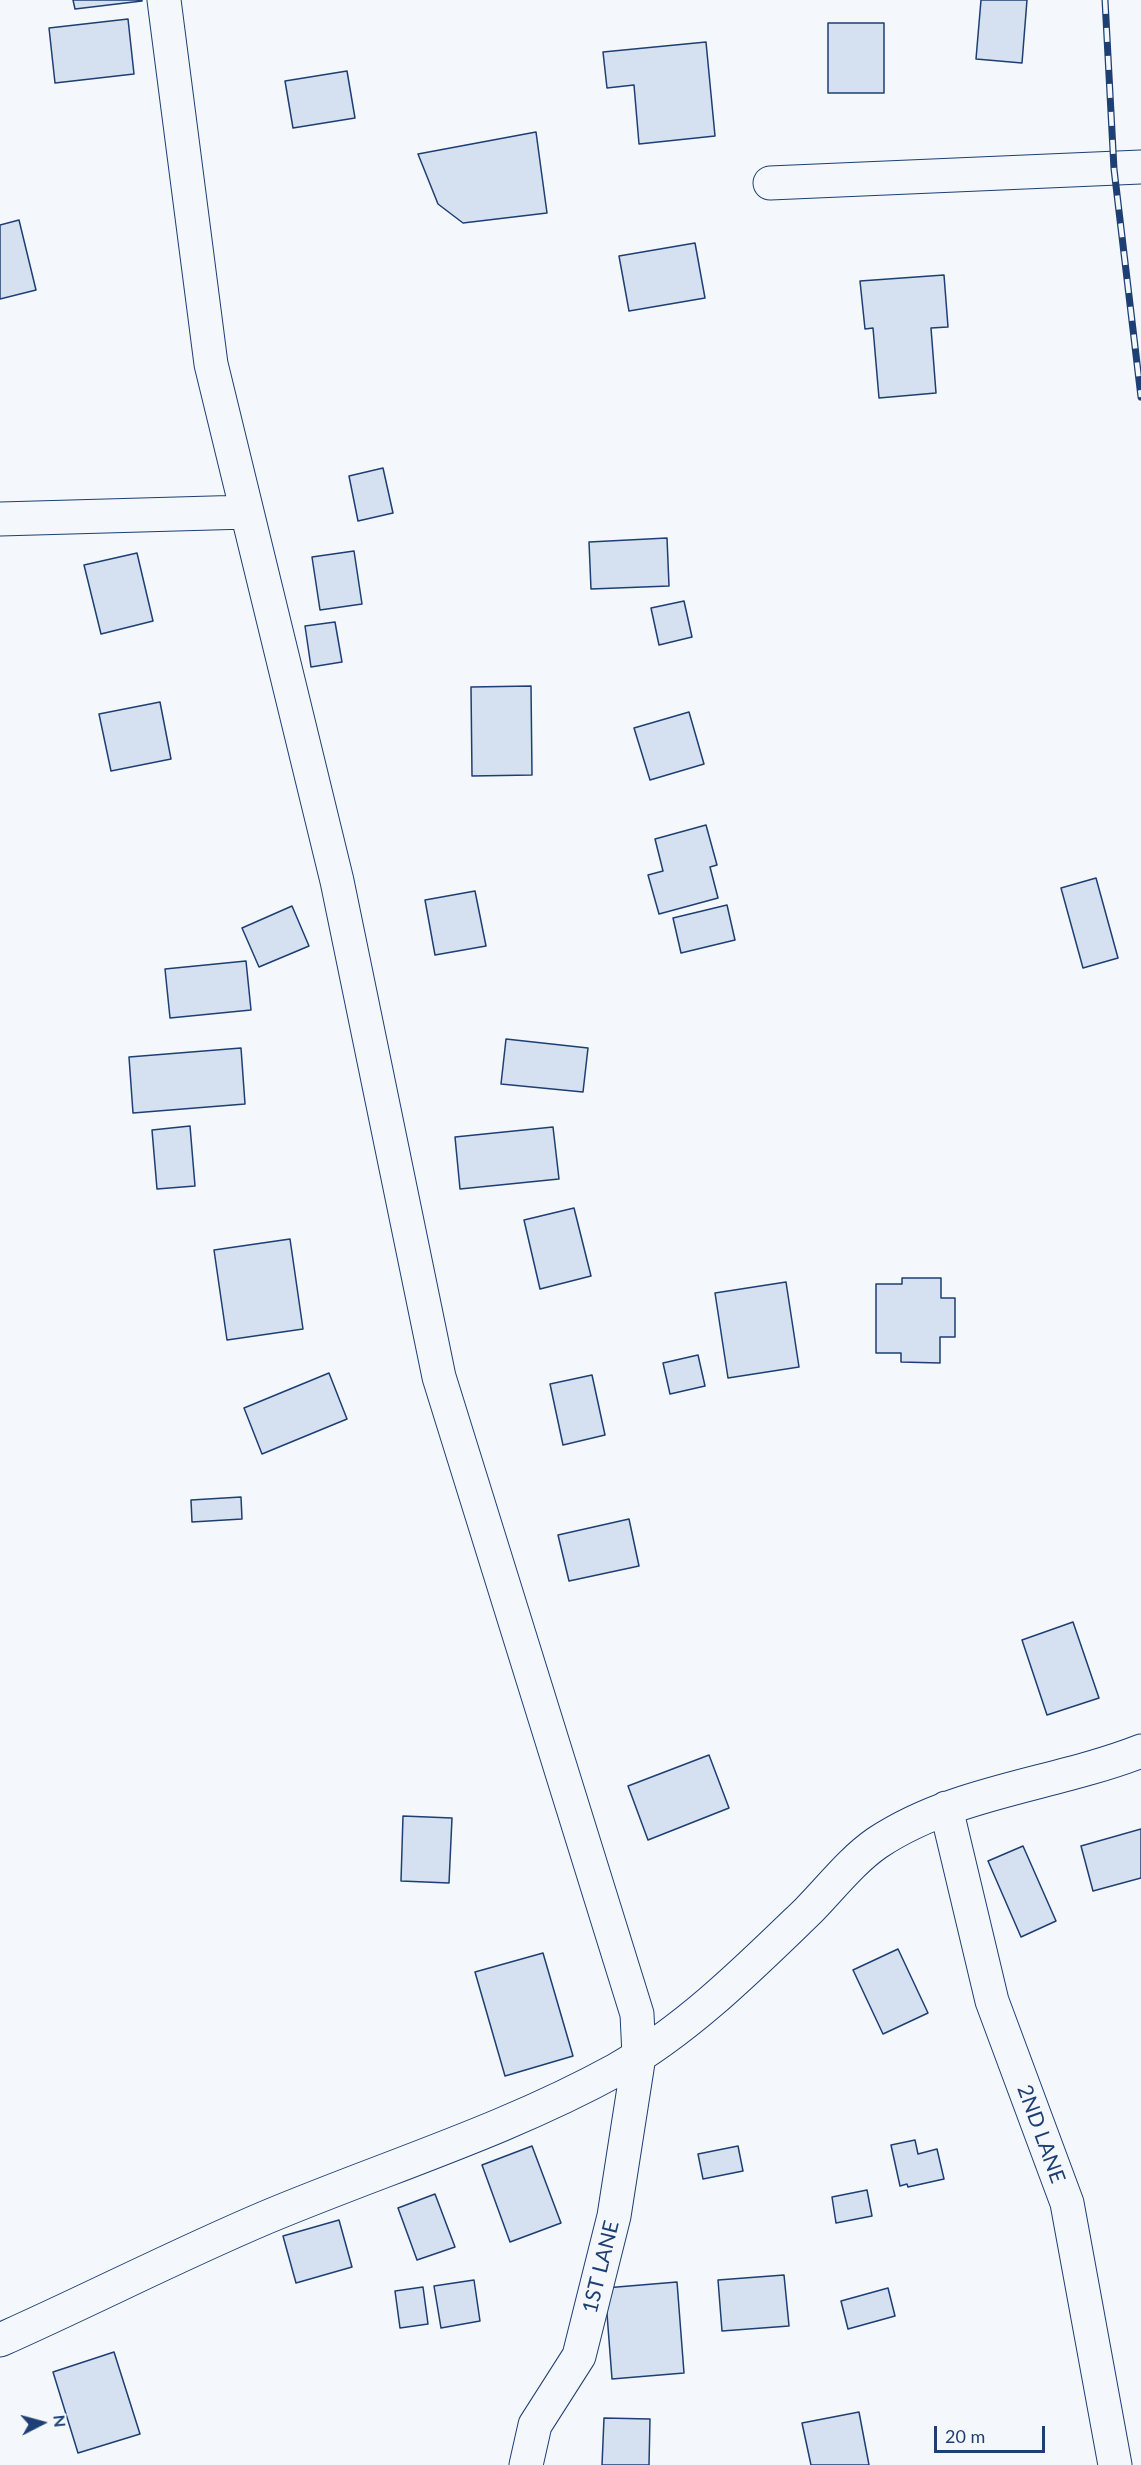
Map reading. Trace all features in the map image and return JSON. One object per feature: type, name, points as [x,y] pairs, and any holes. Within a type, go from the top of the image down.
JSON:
[{"type":"street","name":"1ST LANE","points":[[164,0],[211,364],[337,881],[439,1377],[637,2014],[639,2056],[614,2216],[579,2356],[535,2426],[526,2465]]},
{"type":"street","points":[[770,183],[1141,167]]},
{"type":"street","points":[[0,519],[247,512]]},
{"type":"street","points":[[0,2340],[152,2267],[268,2217],[554,2103],[639,2056],[732,1985],[873,1846],[906,1825],[946,1808],[1071,1774],[1141,1751]]},
{"type":"street","name":"2ND LANE","points":[[946,1808],[992,2001],[1067,2203],[1115,2465]]},
{"type":"building","points":[[73,0],[142,0],[142,1],[75,9]]},
{"type":"building","points":[[981,0],[1027,0],[1022,63],[976,59]]},
{"type":"building","points":[[128,19],[134,74],[55,83],[49,28]]},
{"type":"building","points":[[828,23],[884,23],[884,93],[828,93]]},
{"type":"building","points":[[706,42],[715,136],[639,144],[634,85],[607,88],[603,52]]},
{"type":"building","points":[[347,71],[355,118],[293,128],[285,81]]},
{"type":"building","points":[[536,132],[547,213],[463,223],[438,204],[418,154]]},
{"type":"building","points":[[19,220],[36,290],[0,299],[0,225]]},
{"type":"building","points":[[695,243],[705,298],[629,311],[619,256]]},
{"type":"building","points":[[944,275],[948,327],[931,328],[936,393],[879,398],[873,328],[865,329],[860,281]]},
{"type":"building","points":[[383,468],[393,513],[358,521],[349,476]]},
{"type":"building","points":[[667,538],[669,586],[591,589],[589,542]]},
{"type":"building","points":[[354,551],[362,604],[320,610],[312,557]]},
{"type":"building","points":[[137,553],[153,621],[101,634],[84,565]]},
{"type":"building","points":[[684,601],[692,637],[659,645],[651,608]]},
{"type":"building","points":[[335,622],[342,662],[311,667],[305,626]]},
{"type":"building","points":[[531,686],[532,775],[472,776],[471,687]]},
{"type":"building","points":[[160,702],[171,759],[111,771],[99,714]]},
{"type":"building","points":[[689,712],[704,764],[650,780],[634,728]]},
{"type":"building","points":[[706,825],[717,865],[710,867],[718,898],[659,914],[648,875],[663,871],[655,839]]},
{"type":"building","points":[[1096,878],[1118,958],[1083,968],[1061,888]]},
{"type":"building","points":[[475,891],[486,946],[435,955],[425,900]]},
{"type":"building","points":[[727,905],[735,940],[681,953],[673,918]]},
{"type":"building","points":[[292,906],[309,946],[259,967],[242,928]]},
{"type":"building","points":[[246,961],[251,1010],[170,1018],[165,969]]},
{"type":"building","points":[[506,1039],[588,1048],[583,1092],[501,1084]]},
{"type":"building","points":[[241,1048],[245,1104],[133,1113],[129,1057]]},
{"type":"building","points":[[190,1126],[195,1186],[157,1189],[152,1130]]},
{"type":"building","points":[[553,1127],[559,1179],[460,1189],[455,1137]]},
{"type":"building","points":[[574,1208],[591,1276],[540,1289],[524,1220]]},
{"type":"building","points":[[290,1239],[303,1329],[227,1340],[214,1250]]},
{"type":"building","points":[[902,1278],[941,1278],[941,1298],[955,1298],[955,1337],[940,1337],[940,1363],[901,1362],[901,1353],[876,1353],[876,1284],[902,1284]]},
{"type":"building","points":[[786,1282],[799,1367],[728,1378],[715,1293]]},
{"type":"building","points":[[698,1355],[705,1386],[670,1394],[663,1363]]},
{"type":"building","points":[[329,1373],[347,1419],[262,1454],[244,1408]]},
{"type":"building","points":[[592,1375],[605,1435],[563,1445],[550,1384]]},
{"type":"building","points":[[241,1497],[242,1519],[192,1522],[191,1500]]},
{"type":"building","points":[[629,1519],[639,1566],[569,1581],[558,1535]]},
{"type":"building","points":[[1073,1622],[1099,1698],[1047,1715],[1022,1640]]},
{"type":"building","points":[[709,1755],[729,1808],[648,1840],[628,1786]]},
{"type":"building","points":[[403,1816],[452,1818],[449,1883],[401,1881]]},
{"type":"building","points":[[1141,1829],[1141,1878],[1093,1891],[1081,1846]]},
{"type":"building","points":[[1023,1846],[1056,1921],[1021,1937],[988,1861]]},
{"type":"building","points":[[898,1949],[928,2013],[883,2034],[853,1970]]},
{"type":"building","points":[[543,1953],[573,2056],[505,2076],[475,1972]]},
{"type":"building","points":[[915,2140],[918,2154],[937,2149],[944,2179],[908,2187],[907,2184],[900,2186],[891,2145]]},
{"type":"building","points":[[532,2146],[561,2223],[510,2242],[482,2165]]},
{"type":"building","points":[[738,2146],[743,2171],[703,2179],[698,2154]]},
{"type":"building","points":[[867,2190],[872,2216],[836,2223],[832,2197]]},
{"type":"building","points":[[435,2194],[455,2247],[417,2260],[398,2208]]},
{"type":"building","points":[[339,2220],[352,2267],[296,2283],[283,2236]]},
{"type":"building","points":[[784,2275],[789,2326],[722,2331],[718,2280]]},
{"type":"building","points":[[474,2280],[480,2321],[441,2328],[434,2286]]},
{"type":"building","points":[[677,2282],[684,2373],[612,2379],[605,2288]]},
{"type":"building","points":[[423,2287],[428,2324],[400,2328],[395,2291]]},
{"type":"building","points":[[888,2288],[895,2316],[848,2329],[841,2301]]},
{"type":"building","points":[[114,2352],[140,2434],[78,2453],[53,2372]]},
{"type":"building","points":[[859,2412],[869,2465],[811,2465],[802,2423]]},
{"type":"building","points":[[604,2418],[650,2419],[649,2465],[602,2465]]},
{"type":"railway","points":[[1105,0],[1114,169],[1141,397]]}]
